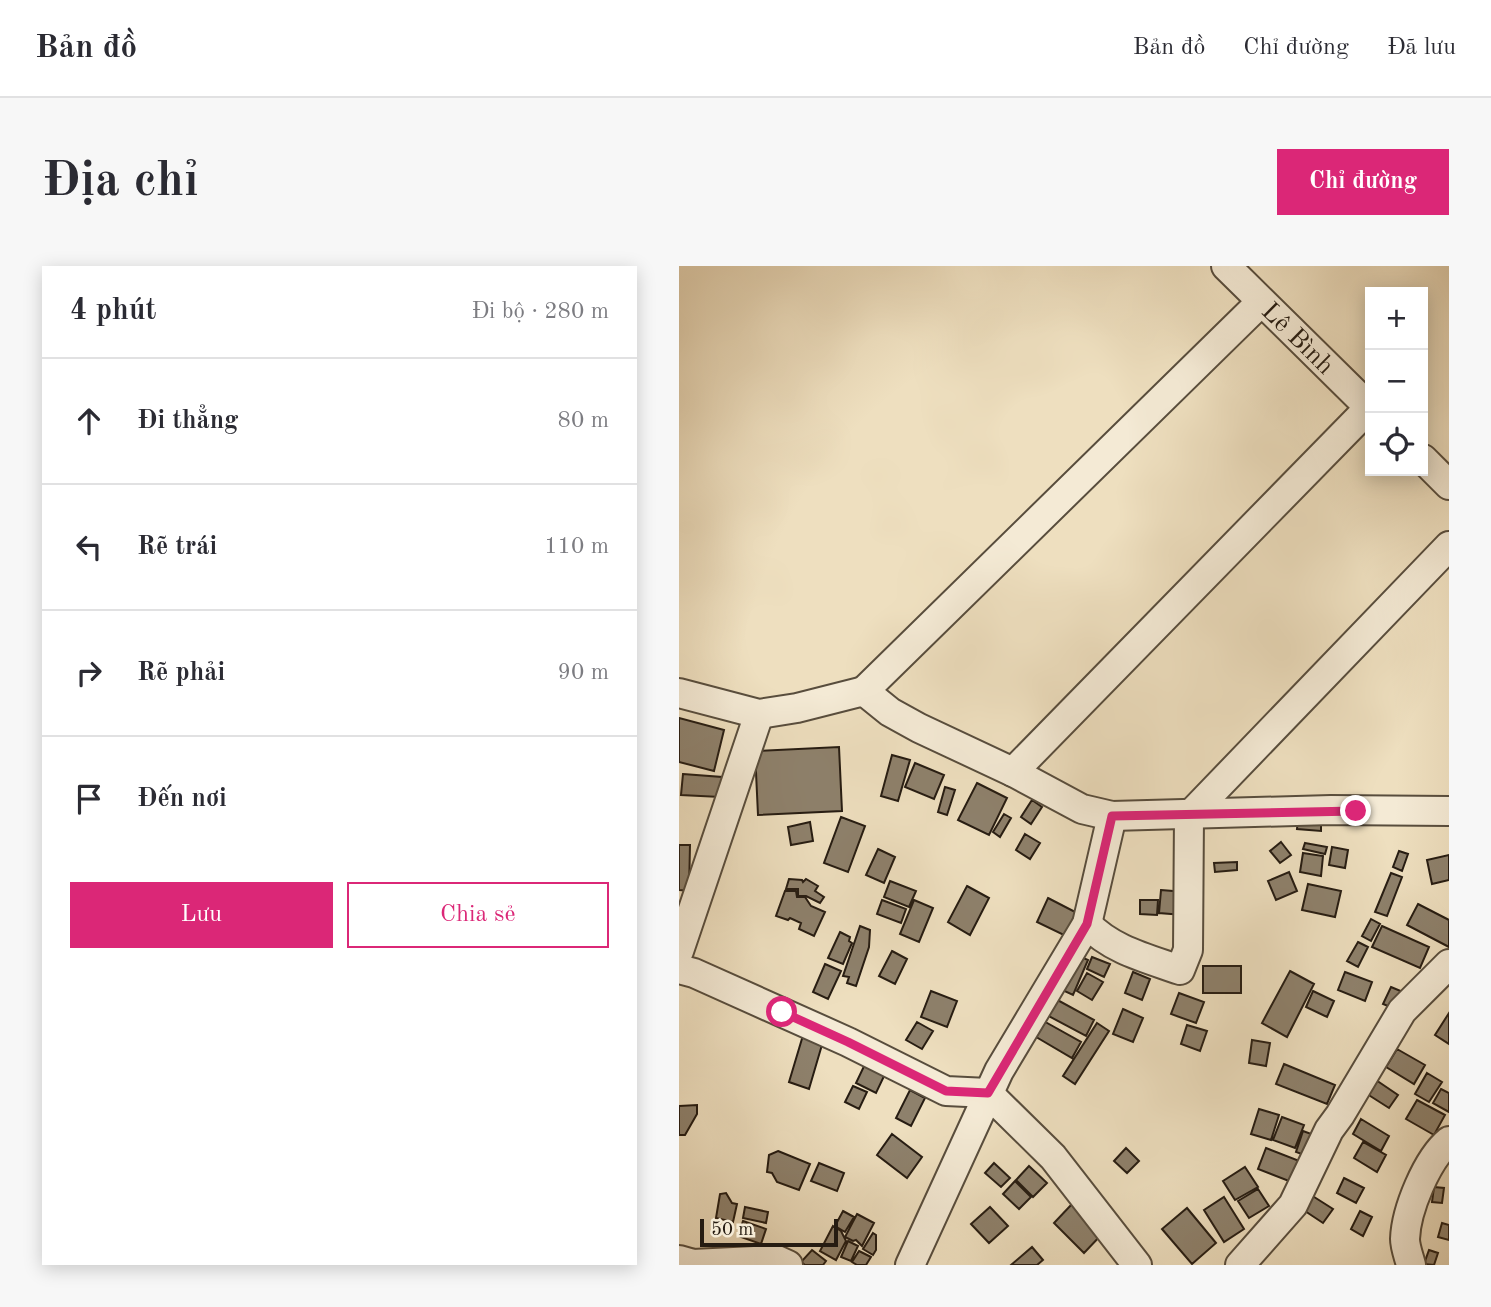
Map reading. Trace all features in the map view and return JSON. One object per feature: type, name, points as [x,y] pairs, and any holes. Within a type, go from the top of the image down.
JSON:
[{"type":"street","name":"Lê Bình","points":[[1226,266],[1365,403]]},
{"type":"street","points":[[679,694],[758,714],[797,708],[864,691],[1261,302]]},
{"type":"street","points":[[1013,772],[1365,413]]},
{"type":"street","points":[[1428,464],[1449,485]]},
{"type":"street","points":[[1087,924],[1099,937],[1115,947],[1180,970],[1188,950],[1189,816],[1449,546]]},
{"type":"street","points":[[864,691],[890,712],[919,728],[1013,772],[1082,809],[1112,816],[1189,816],[1331,810],[1449,811]]},
{"type":"street","points":[[679,951],[758,714]]},
{"type":"street","points":[[910,1265],[988,1093],[1087,924],[1112,816]]},
{"type":"street","points":[[1240,1265],[1293,1205],[1329,1130],[1402,1011],[1449,964]]},
{"type":"street","points":[[679,969],[694,973],[848,1042],[946,1091],[988,1093],[1053,1157],[1137,1265]]},
{"type":"street","points":[[1412,1265],[1405,1240],[1409,1211],[1430,1165],[1449,1141]]},
{"type":"street","points":[[679,1260],[693,1264],[777,1260],[788,1265]]},
{"type":"building","points":[[679,718],[724,730],[714,771],[679,762]]},
{"type":"building","points":[[839,747],[842,811],[758,815],[755,751]]},
{"type":"building","points":[[892,755],[910,760],[898,801],[881,796]]},
{"type":"building","points":[[915,763],[944,775],[934,799],[905,787]]},
{"type":"building","points":[[683,774],[722,777],[720,797],[681,795]]},
{"type":"building","points":[[977,783],[1007,798],[989,835],[958,820]]},
{"type":"building","points":[[945,787],[955,790],[947,815],[938,812]]},
{"type":"building","points":[[1032,800],[1042,807],[1031,824],[1021,817]]},
{"type":"building","points":[[1004,814],[1011,818],[1000,837],[993,832]]},
{"type":"building","points":[[841,817],[865,826],[848,872],[824,863]]},
{"type":"building","points":[[1298,819],[1321,820],[1321,831],[1297,829]]},
{"type":"building","points":[[810,822],[813,841],[791,845],[788,827]]},
{"type":"building","points":[[1025,834],[1040,843],[1030,859],[1016,850]]},
{"type":"building","points":[[1281,842],[1291,855],[1280,863],[1270,851]]},
{"type":"building","points":[[1305,843],[1327,847],[1325,854],[1303,849]]},
{"type":"building","points":[[679,845],[690,845],[689,891],[679,890]]},
{"type":"building","points":[[1332,847],[1348,850],[1345,868],[1329,865]]},
{"type":"building","points":[[878,849],[895,857],[884,883],[866,875]]},
{"type":"building","points":[[1399,851],[1408,854],[1402,871],[1393,867]]},
{"type":"building","points":[[1303,853],[1323,856],[1321,876],[1300,872]]},
{"type":"building","points":[[1449,855],[1449,880],[1432,884],[1427,860]]},
{"type":"building","points":[[1237,862],[1237,870],[1215,872],[1214,863]]},
{"type":"building","points":[[1289,872],[1297,891],[1276,900],[1268,881]]},
{"type":"building","points":[[1391,873],[1402,877],[1387,916],[1375,912]]},
{"type":"building","points":[[789,879],[803,882],[806,879],[818,886],[815,891],[824,897],[820,903],[806,896],[798,896],[798,889],[786,889]]},
{"type":"building","points":[[890,881],[916,891],[909,907],[884,897]]},
{"type":"building","points":[[1308,884],[1341,891],[1335,917],[1302,910]]},
{"type":"building","points":[[967,886],[989,898],[970,935],[948,922]]},
{"type":"building","points":[[1161,890],[1185,892],[1183,915],[1159,913]]},
{"type":"building","points":[[785,891],[796,891],[797,897],[805,897],[811,906],[825,912],[814,936],[799,929],[801,923],[776,916]]},
{"type":"building","points":[[1048,898],[1081,915],[1070,938],[1037,922]]},
{"type":"building","points":[[882,900],[906,909],[901,923],[877,914]]},
{"type":"building","points":[[914,900],[933,908],[919,942],[900,934]]},
{"type":"building","points":[[1140,900],[1158,900],[1157,915],[1140,914]]},
{"type":"building","points":[[1418,904],[1449,920],[1449,947],[1407,925]]},
{"type":"building","points":[[1371,919],[1380,924],[1371,941],[1362,936]]},
{"type":"building","points":[[860,926],[870,930],[869,947],[856,986],[847,983],[849,977],[843,976]]},
{"type":"building","points":[[1382,926],[1429,947],[1420,968],[1372,947]]},
{"type":"building","points":[[840,932],[850,937],[849,941],[852,943],[843,964],[828,958]]},
{"type":"building","points":[[1358,942],[1368,947],[1358,967],[1347,961]]},
{"type":"building","points":[[892,951],[907,959],[895,984],[879,976]]},
{"type":"building","points":[[1072,953],[1088,960],[1073,995],[1058,988]]},
{"type":"building","points":[[1092,957],[1110,964],[1104,977],[1087,969]]},
{"type":"building","points":[[825,964],[841,971],[828,999],[813,992]]},
{"type":"building","points":[[1203,966],[1241,966],[1241,993],[1203,993]]},
{"type":"building","points":[[1290,971],[1314,984],[1287,1037],[1262,1023]]},
{"type":"building","points":[[1133,972],[1150,979],[1142,1000],[1125,993]]},
{"type":"building","points":[[1345,972],[1372,982],[1365,1001],[1338,990]]},
{"type":"building","points":[[1087,973],[1103,982],[1092,1000],[1077,991]]},
{"type":"building","points":[[1391,987],[1403,992],[1395,1009],[1383,1004]]},
{"type":"building","points":[[931,991],[957,1001],[947,1027],[921,1017]]},
{"type":"building","points":[[1313,991],[1334,1001],[1327,1017],[1306,1007]]},
{"type":"building","points":[[1179,993],[1204,1002],[1196,1023],[1171,1014]]},
{"type":"building","points":[[1052,997],[1094,1020],[1086,1036],[1043,1013]]},
{"type":"building","points":[[1123,1009],[1143,1018],[1133,1042],[1113,1034]]},
{"type":"building","points":[[1449,1013],[1449,1044],[1435,1035]]},
{"type":"building","points":[[1040,1019],[1081,1042],[1072,1058],[1031,1034]]},
{"type":"building","points":[[917,1022],[933,1031],[922,1049],[906,1040]]},
{"type":"building","points":[[1097,1023],[1109,1031],[1075,1084],[1063,1076]]},
{"type":"building","points":[[1187,1025],[1207,1031],[1200,1051],[1181,1044]]},
{"type":"building","points":[[804,1032],[824,1038],[809,1089],[789,1082]]},
{"type":"building","points":[[1252,1040],[1270,1043],[1266,1066],[1249,1063]]},
{"type":"building","points":[[1397,1049],[1425,1065],[1414,1084],[1386,1067]]},
{"type":"building","points":[[866,1062],[886,1072],[876,1093],[856,1083]]},
{"type":"building","points":[[1284,1064],[1335,1085],[1327,1104],[1276,1084]]},
{"type":"building","points":[[1427,1073],[1442,1082],[1429,1102],[1415,1094]]},
{"type":"building","points":[[1373,1078],[1398,1095],[1389,1108],[1364,1092]]},
{"type":"building","points":[[853,1086],[867,1092],[859,1109],[845,1102]]},
{"type":"building","points":[[1441,1089],[1449,1093],[1449,1112],[1433,1103]]},
{"type":"building","points":[[910,1090],[925,1098],[911,1126],[896,1118]]},
{"type":"building","points":[[1417,1100],[1445,1115],[1434,1135],[1406,1119]]},
{"type":"building","points":[[697,1105],[697,1114],[685,1135],[679,1135],[679,1106]]},
{"type":"building","points":[[1259,1109],[1279,1115],[1271,1140],[1251,1134]]},
{"type":"building","points":[[1282,1117],[1304,1125],[1295,1148],[1273,1140]]},
{"type":"building","points":[[1361,1119],[1389,1136],[1381,1151],[1353,1134]]},
{"type":"building","points":[[1303,1131],[1314,1135],[1307,1156],[1296,1152]]},
{"type":"building","points":[[892,1134],[922,1157],[907,1178],[877,1155]]},
{"type":"building","points":[[1363,1142],[1386,1155],[1377,1172],[1354,1158]]},
{"type":"building","points":[[1126,1148],[1139,1161],[1127,1173],[1114,1161]]},
{"type":"building","points":[[1266,1148],[1302,1162],[1294,1183],[1258,1169]]},
{"type":"building","points":[[778,1151],[810,1164],[799,1190],[777,1182],[772,1173],[767,1172],[769,1155]]},
{"type":"building","points":[[819,1163],[844,1173],[837,1191],[811,1181]]},
{"type":"building","points":[[994,1163],[1010,1178],[1001,1187],[985,1173]]},
{"type":"building","points":[[1029,1166],[1047,1183],[1033,1197],[1016,1180]]},
{"type":"building","points":[[1245,1167],[1258,1187],[1235,1200],[1223,1181]]},
{"type":"building","points":[[1344,1178],[1364,1188],[1356,1203],[1337,1193]]},
{"type":"building","points":[[1015,1181],[1031,1197],[1019,1209],[1003,1194]]},
{"type":"building","points":[[1434,1187],[1444,1188],[1442,1203],[1432,1202]]},
{"type":"building","points":[[1258,1189],[1269,1206],[1249,1218],[1238,1201]]},
{"type":"building","points":[[726,1193],[732,1203],[737,1204],[733,1222],[716,1218],[720,1194]]},
{"type":"building","points":[[1311,1195],[1333,1209],[1323,1223],[1302,1209]]},
{"type":"building","points":[[1224,1197],[1244,1229],[1224,1242],[1204,1210]]},
{"type":"building","points":[[1072,1204],[1103,1233],[1084,1253],[1054,1223]]},
{"type":"building","points":[[745,1207],[768,1212],[766,1223],[743,1218]]},
{"type":"building","points":[[990,1207],[1008,1226],[989,1243],[971,1224]]},
{"type":"building","points":[[1187,1208],[1216,1243],[1192,1264],[1162,1229]]},
{"type":"building","points":[[843,1211],[854,1217],[845,1232],[835,1226]]},
{"type":"building","points":[[1360,1211],[1372,1217],[1363,1236],[1351,1229]]},
{"type":"building","points":[[857,1214],[874,1223],[862,1246],[856,1240],[845,1237]]},
{"type":"building","points":[[743,1221],[766,1229],[761,1244],[738,1236]]},
{"type":"building","points":[[1442,1223],[1449,1225],[1449,1240],[1438,1237]]},
{"type":"building","points":[[833,1226],[841,1231],[846,1241],[836,1260],[820,1251]]},
{"type":"building","points":[[873,1233],[876,1235],[876,1250],[873,1255],[863,1249]]},
{"type":"building","points":[[848,1241],[858,1246],[851,1261],[841,1257]]},
{"type":"building","points":[[1032,1247],[1043,1260],[1037,1265],[1011,1265]]},
{"type":"building","points":[[812,1250],[826,1261],[823,1265],[805,1265],[801,1262]]},
{"type":"building","points":[[1429,1250],[1438,1253],[1434,1265],[1424,1264]]},
{"type":"building","points":[[859,1251],[871,1257],[866,1265],[852,1262]]},
{"type":"route","points":[[782,1012],[946,1091],[988,1093],[1087,924],[1112,816],[1356,811]]}]
